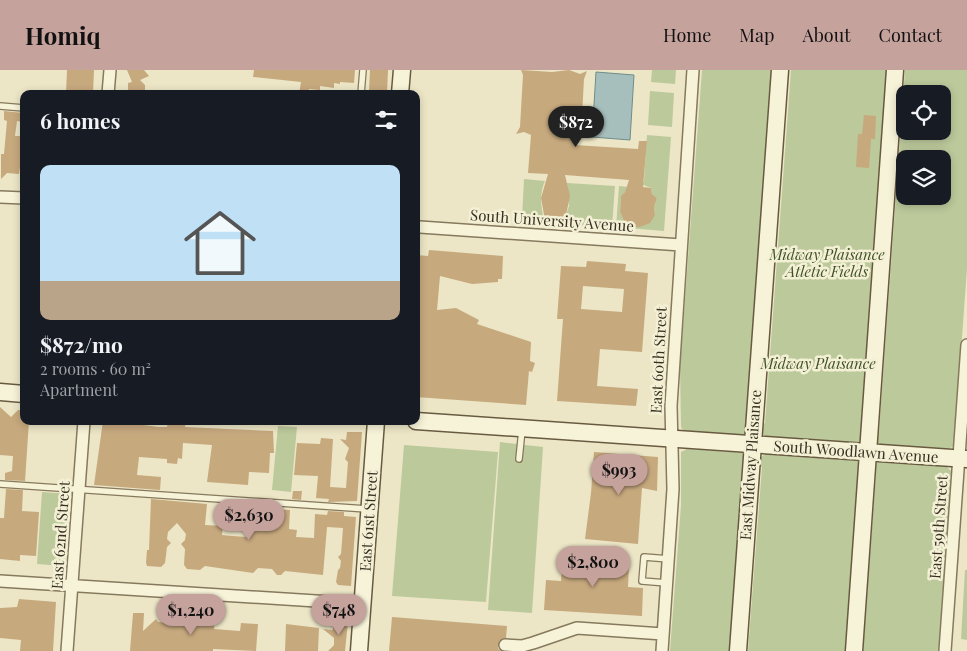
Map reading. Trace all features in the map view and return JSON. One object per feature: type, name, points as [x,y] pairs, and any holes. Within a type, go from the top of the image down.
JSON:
[{"type":"street","points":[[108,90],[110,70]]},
{"type":"street","points":[[400,90],[402,70]]},
{"type":"street","name":"East 60th Street","points":[[662,651],[674,473],[671,406],[693,70]]},
{"type":"street","name":"East Midway Plaisance","points":[[738,651],[780,70]]},
{"type":"street","points":[[854,651],[895,70]]},
{"type":"street","points":[[0,197],[20,198]]},
{"type":"street","name":"South University Avenue","points":[[420,227],[681,245]]},
{"type":"street","name":"East 59th Street","points":[[945,651],[963,459],[967,345]]},
{"type":"street","points":[[0,392],[20,394]]},
{"type":"street","name":"South Woodlawn Avenue","points":[[420,421],[963,459]]},
{"type":"street","name":"East 62nd Street","points":[[67,651],[84,425]]},
{"type":"street","name":"East 61st Street","points":[[359,651],[376,425]]},
{"type":"street","points":[[0,581],[363,604]]},
{"type":"street","points":[[505,645],[522,646],[577,628],[663,634]]},
{"type":"lane","points":[[362,90],[363,70]]},
{"type":"lane","points":[[0,106],[20,108]]},
{"type":"lane","points":[[519,459],[522,428]]},
{"type":"lane","points":[[0,484],[370,509]]},
{"type":"lane","points":[[667,583],[642,581],[643,565],[644,557],[669,559]]},
{"type":"green space","points":[[652,70],[676,70],[675,84],[651,82]]},
{"type":"green space","name":"Midway Plaisance","points":[[702,70],[773,70],[746,435],[688,432],[682,429],[681,426],[680,367]]},
{"type":"green space","name":"Midway Plaisance","points":[[791,70],[888,70],[862,442],[858,443],[766,437],[761,432],[761,425],[765,423]]},
{"type":"green space","name":"Midway Plaisance","points":[[905,70],[967,70],[967,269],[954,446],[947,450],[880,445],[877,443],[875,433],[879,432],[896,195],[896,205],[951,205],[951,150],[899,150],[900,140],[951,140],[951,85],[904,85]]},
{"type":"green space","points":[[650,91],[674,93],[672,127],[648,125]]},
{"type":"green space","points":[[647,135],[671,137],[664,231],[616,227],[619,186],[629,187],[621,197],[620,212],[624,221],[632,226],[640,227],[655,215],[654,207],[657,198],[652,194],[651,188],[641,184],[644,181]]},
{"type":"green space","points":[[524,179],[545,181],[541,196],[542,210],[544,220],[551,221],[551,223],[524,221],[524,218],[522,218]]},
{"type":"green space","points":[[567,183],[615,186],[612,227],[557,224],[557,221],[564,221],[569,206]]},
{"type":"green space","points":[[278,426],[297,427],[291,492],[272,490]]},
{"type":"green space","points":[[500,442],[543,447],[532,613],[488,610]]},
{"type":"green space","points":[[404,445],[498,452],[486,602],[392,596]]},
{"type":"green space","points":[[687,449],[745,453],[731,651],[670,651],[681,505],[681,452]]},
{"type":"green space","points":[[766,454],[860,461],[845,651],[748,651],[762,467],[758,465],[759,458]]},
{"type":"green space","points":[[879,462],[946,466],[951,471],[939,651],[863,651],[876,474],[873,473],[875,464]]},
{"type":"green space","points":[[42,492],[69,494],[64,566],[37,564]]},
{"type":"green space","points":[[965,570],[967,570],[967,640],[961,639]]},
{"type":"water","points":[[596,72],[634,75],[630,140],[592,137]]},
{"type":"building","points":[[67,70],[94,70],[93,90],[66,90]]},
{"type":"building","points":[[127,70],[144,70],[149,76],[140,80],[145,85],[145,90],[128,90],[128,83],[132,82]]},
{"type":"building","points":[[254,70],[355,70],[354,83],[334,83],[334,88],[320,86],[320,90],[300,90],[301,82],[253,77]]},
{"type":"building","points":[[370,70],[388,70],[387,90],[369,90]]},
{"type":"building","points":[[521,70],[552,72],[569,70],[580,74],[587,71],[584,79],[581,134],[575,145],[638,149],[639,141],[647,141],[643,187],[651,188],[652,194],[657,198],[654,207],[655,215],[650,223],[640,227],[632,227],[624,221],[620,212],[621,196],[625,192],[629,180],[565,175],[570,196],[566,215],[563,221],[545,220],[541,198],[548,174],[528,173],[531,135],[524,132],[516,134],[520,127],[523,75]]},
{"type":"building","points":[[4,111],[20,113],[20,122],[17,121],[15,136],[20,136],[20,167],[19,174],[7,173],[1,179],[1,154],[4,154],[7,121],[4,120]]},
{"type":"building","points":[[864,115],[876,116],[875,139],[871,139],[869,168],[856,167],[858,134],[862,134]]},
{"type":"building","points":[[429,250],[503,256],[502,279],[498,279],[498,282],[472,284],[440,276],[437,310],[456,308],[479,320],[477,324],[531,342],[530,361],[535,363],[532,372],[529,371],[526,405],[420,397],[420,255],[428,256]]},
{"type":"building","points":[[587,261],[626,264],[625,271],[648,273],[642,352],[600,349],[597,386],[638,389],[636,406],[557,401],[563,319],[557,319],[561,266],[586,267]],"holes":[[[583,286],[624,289],[622,312],[581,309]]]},
{"type":"building","points":[[0,407],[11,417],[20,410],[20,425],[29,425],[25,481],[5,480],[5,473],[12,471],[13,456],[0,455]]},
{"type":"building","points":[[102,425],[167,427],[167,425],[185,425],[185,427],[273,431],[274,453],[270,453],[269,473],[249,472],[248,485],[207,482],[212,445],[183,443],[182,459],[178,458],[177,464],[167,463],[167,459],[139,457],[137,475],[161,477],[160,490],[94,485]]},
{"type":"building","points":[[347,432],[362,432],[357,501],[328,502],[329,499],[316,498],[318,476],[294,475],[297,443],[320,444],[321,438],[333,439],[330,487],[346,488],[348,462],[345,459],[349,448],[340,439],[346,440]]},
{"type":"building","points":[[594,452],[658,457],[657,491],[642,488],[638,544],[585,539]]},
{"type":"building","points":[[6,489],[23,490],[22,511],[39,512],[36,556],[20,555],[20,561],[0,559],[0,518],[4,518]]},
{"type":"building","points":[[293,491],[302,491],[301,500],[292,499]]},
{"type":"building","points":[[151,499],[207,504],[205,525],[223,526],[222,535],[232,536],[247,537],[249,508],[290,510],[289,529],[297,530],[296,537],[314,538],[315,514],[327,515],[328,511],[344,512],[344,516],[356,517],[351,586],[338,585],[336,582],[341,561],[338,557],[341,554],[343,528],[327,527],[323,575],[285,571],[281,575],[277,575],[272,569],[258,568],[253,573],[205,566],[200,570],[187,569],[184,565],[185,549],[181,544],[185,540],[186,534],[177,523],[168,532],[167,539],[171,543],[167,547],[165,563],[161,567],[147,566]]},
{"type":"building","points":[[563,550],[589,551],[588,563],[629,566],[628,587],[643,588],[642,616],[544,610],[546,580],[561,581]]},
{"type":"building","points":[[19,599],[56,602],[53,651],[20,651],[21,640],[0,638],[0,608],[17,607]]},
{"type":"building","points":[[133,613],[144,613],[143,631],[156,619],[158,622],[185,624],[196,623],[197,617],[215,618],[214,629],[240,631],[241,623],[258,624],[256,651],[213,649],[213,651],[130,651]]},
{"type":"building","points":[[392,617],[507,626],[506,638],[499,641],[498,648],[501,651],[389,651]]},
{"type":"building","points":[[333,621],[348,622],[345,651],[328,651],[334,645],[334,638],[323,629],[333,630]]},
{"type":"building","points":[[286,624],[319,628],[318,651],[285,651]]},
{"type":"park label","name":"Midway Plaisance Atletic Fields","points":[[827,264]]}]
